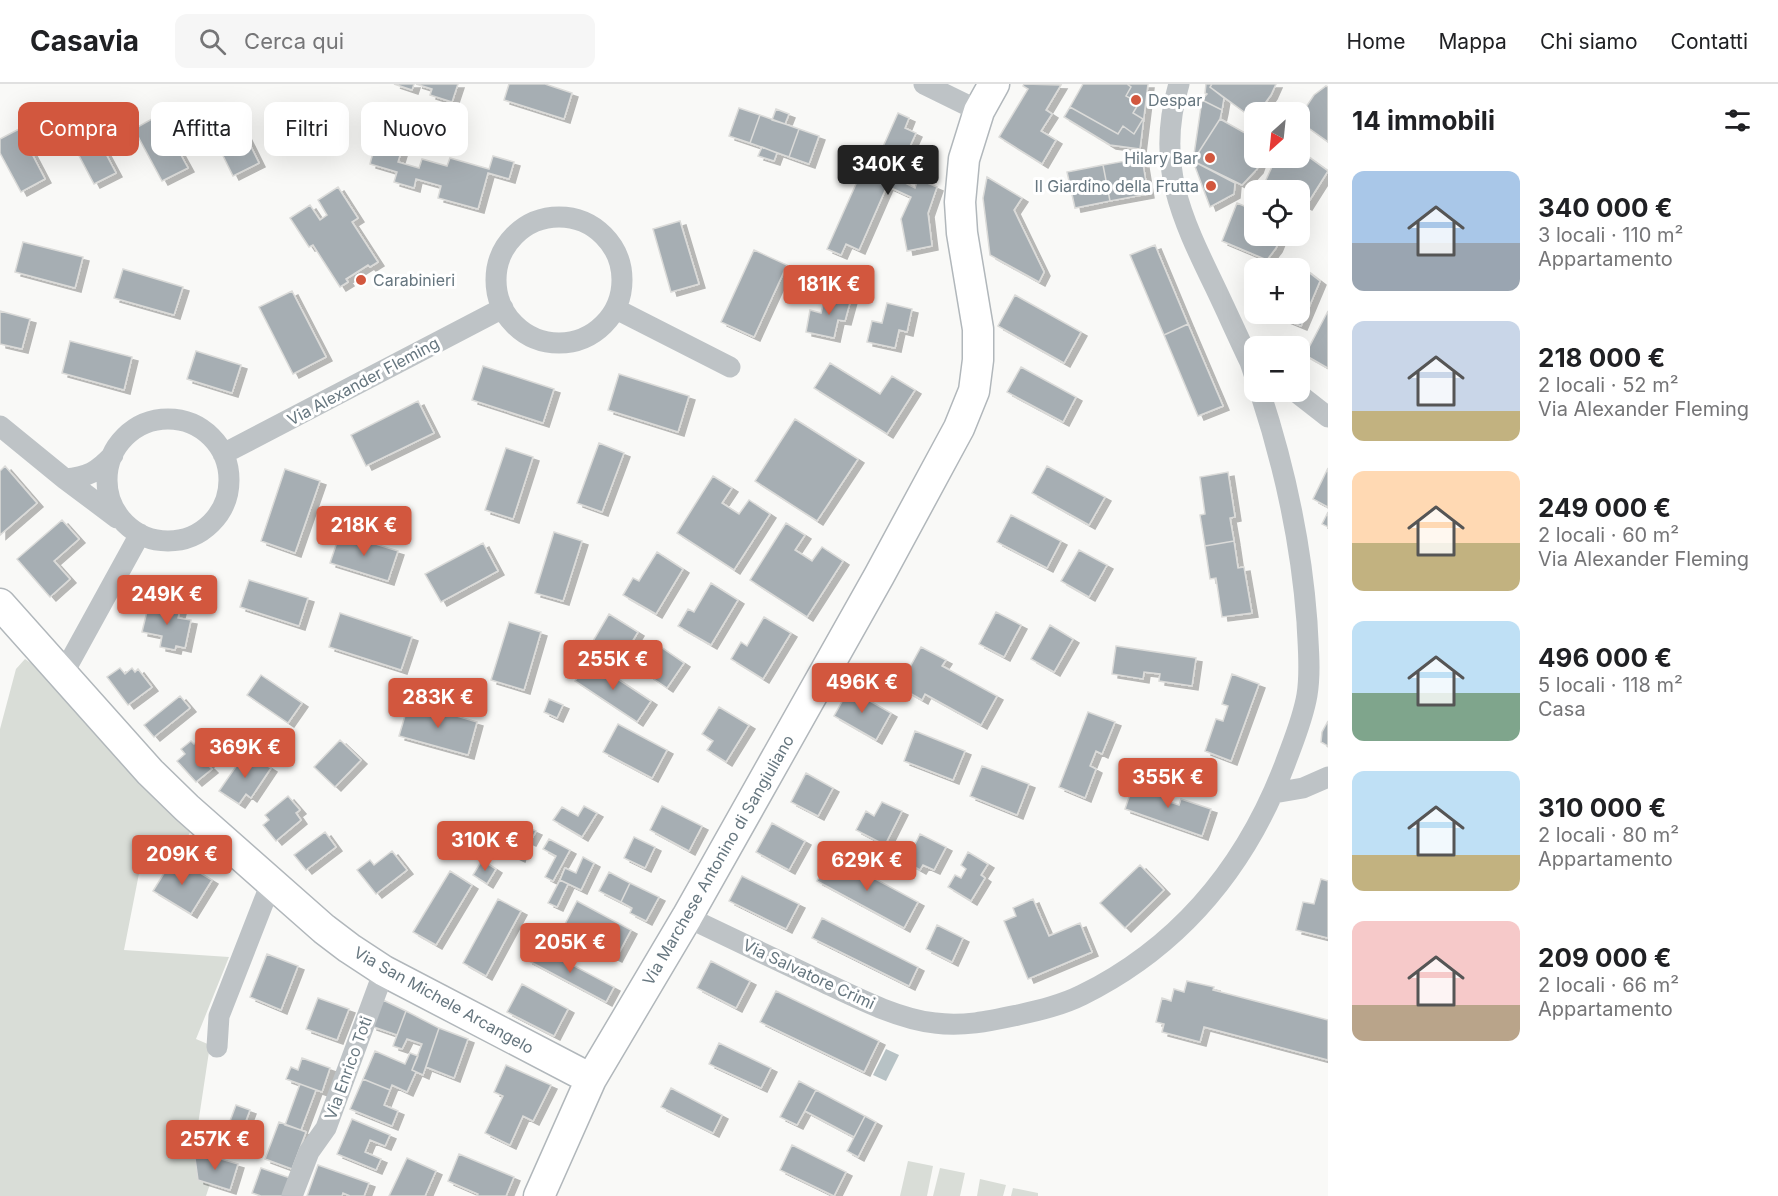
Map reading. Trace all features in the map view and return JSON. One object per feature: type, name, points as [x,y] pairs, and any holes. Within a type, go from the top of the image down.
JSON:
[{"type":"main road","name":"Via Marchese Antonino di Sangiuliano","points":[[539,1196],[591,1079],[687,917],[960,429],[974,390],[978,360],[978,329],[962,233],[960,202],[964,159],[979,111],[994,84]]},
{"type":"main road","name":"Via San Michele Arcangelo","points":[[0,604],[150,772],[271,883],[349,948],[384,971],[591,1079]]},
{"type":"street","points":[[924,84],[979,111]]},
{"type":"street","points":[[1179,84],[1169,149],[1174,187],[1180,210],[1194,244],[1244,348]]},
{"type":"street","points":[[560,217],[581,220],[600,231],[614,247],[622,267],[622,288],[616,309],[604,325],[588,336],[569,343],[549,342],[530,336],[514,324],[503,308],[496,287],[497,266],[506,246],[520,230],[539,220],[560,217]]},
{"type":"street","name":"Via Alexander Fleming","points":[[224,454],[503,308]]},
{"type":"street","points":[[616,309],[730,367]]},
{"type":"street","name":"Via Salvatore Crimi","points":[[687,917],[862,1000],[899,1014],[933,1023],[971,1024],[1047,1008],[1081,996],[1123,972],[1179,929],[1209,897],[1250,839],[1274,794],[1308,693],[1306,604],[1298,539],[1290,500],[1263,402]]},
{"type":"street","points":[[1309,402],[1328,417]]},
{"type":"street","points":[[0,426],[65,479],[134,530],[161,541],[183,540],[203,531],[218,516],[228,496],[230,474],[224,454],[204,431],[191,423],[161,420],[133,431],[122,441],[103,466],[91,474],[80,478],[65,479]]},
{"type":"street","points":[[113,454],[108,468],[110,499],[117,513],[134,530]]},
{"type":"street","points":[[63,674],[134,530]]},
{"type":"street","points":[[1274,794],[1303,788],[1328,777]]},
{"type":"street","points":[[217,1047],[219,1016],[271,883]]},
{"type":"street","name":"Via Enrico Toti","points":[[292,1196],[309,1152],[326,1128],[384,971]]},
{"type":"shaded area","points":[[25,659],[44,672],[192,828],[182,849],[144,848],[124,950],[229,957],[196,1039],[210,1045],[194,1151],[198,1180],[210,1184],[206,1196],[0,1196],[0,729],[16,669]]},
{"type":"shaded area","points":[[886,1049],[899,1055],[886,1081],[873,1075]]},
{"type":"shaded area","points":[[908,1161],[933,1166],[927,1196],[900,1196]]},
{"type":"shaded area","points":[[940,1168],[965,1173],[960,1196],[933,1196]]},
{"type":"shaded area","points":[[980,1179],[1006,1185],[1003,1196],[977,1196]]},
{"type":"shaded area","points":[[1013,1188],[1038,1193],[1038,1196],[1011,1196]]},
{"type":"building","points":[[394,84],[414,84],[412,90]]},
{"type":"building","points":[[416,84],[458,84],[452,102],[430,95],[432,89]]},
{"type":"building","points":[[509,84],[545,84],[572,93],[564,119],[504,100]]},
{"type":"building","points":[[1024,84],[1061,85],[1046,110],[1052,114],[1041,131],[1056,140],[1042,164],[999,137],[1028,89],[1023,86]]},
{"type":"building","points":[[1083,84],[1127,84],[1131,87],[1126,96],[1139,103],[1133,113],[1143,119],[1134,134],[1123,126],[1118,134],[1070,107]]},
{"type":"building","points":[[1127,84],[1148,84],[1140,149],[1110,145],[1064,117],[1070,107],[1118,134],[1123,126],[1134,134],[1143,119],[1133,113],[1139,103],[1126,96],[1131,87]]},
{"type":"building","points":[[1206,84],[1212,84],[1210,87],[1224,98],[1222,110],[1202,100],[1207,94],[1205,93]]},
{"type":"building","points":[[1212,84],[1276,84],[1266,102],[1244,102],[1244,112],[1210,87]]},
{"type":"building","points":[[1326,86],[1328,87],[1328,142],[1310,129],[1309,102],[1314,95]]},
{"type":"building","points":[[1202,100],[1222,110],[1220,119],[1193,161]]},
{"type":"building","points":[[739,108],[760,115],[750,143],[729,136]]},
{"type":"building","points":[[776,109],[789,114],[785,124],[772,120]]},
{"type":"building","points":[[898,113],[909,118],[905,128],[916,133],[906,155],[914,158],[903,182],[915,188],[918,179],[937,187],[928,213],[932,246],[907,251],[901,219],[911,197],[887,186],[859,250],[846,244],[841,255],[827,249],[860,175],[869,178]]},
{"type":"building","points":[[760,115],[799,129],[789,157],[750,143]]},
{"type":"building","points":[[151,119],[151,156],[181,156],[188,168],[162,181],[139,138],[139,126]]},
{"type":"building","points":[[1220,119],[1244,132],[1244,168],[1257,168],[1244,180],[1242,185],[1193,161]]},
{"type":"building","points":[[799,129],[819,136],[809,164],[789,157]]},
{"type":"building","points":[[18,130],[18,156],[33,156],[45,179],[21,192],[0,153],[0,139]]},
{"type":"building","points":[[762,147],[777,153],[774,161],[758,156]]},
{"type":"building","points":[[252,149],[259,163],[233,176],[223,156],[252,156]]},
{"type":"building","points":[[79,156],[107,156],[116,173],[94,184]]},
{"type":"building","points":[[372,156],[400,156],[398,162],[419,168],[422,159],[447,166],[450,158],[489,169],[493,156],[514,162],[509,179],[488,173],[478,209],[438,198],[441,186],[416,179],[414,188],[394,182],[397,172],[370,164]]},
{"type":"building","points":[[1142,158],[1148,194],[1110,201],[1103,165]]},
{"type":"building","points":[[1310,158],[1328,171],[1310,200],[1310,180],[1266,180],[1271,168],[1310,168]]},
{"type":"building","points":[[1193,161],[1235,183],[1234,194],[1210,207]]},
{"type":"building","points":[[1103,165],[1110,201],[1075,208],[1067,172]]},
{"type":"building","points":[[987,177],[1022,198],[1014,210],[1044,272],[1039,282],[990,255],[983,198]]},
{"type":"building","points":[[338,187],[358,218],[352,222],[378,262],[370,267],[368,265],[346,279],[348,282],[340,287],[313,245],[309,247],[290,218],[310,205],[320,220],[327,215],[318,200]]},
{"type":"building","points":[[1237,203],[1244,206],[1244,246],[1277,246],[1268,258],[1262,258],[1222,241]]},
{"type":"building","points":[[680,221],[699,284],[671,292],[653,229]]},
{"type":"building","points":[[23,242],[83,257],[75,288],[15,272]]},
{"type":"building","points":[[1155,245],[1188,324],[1164,335],[1130,255]]},
{"type":"building","points":[[754,250],[787,265],[754,337],[721,322]]},
{"type":"building","points":[[123,269],[183,287],[174,315],[114,298]]},
{"type":"building","points":[[1310,273],[1320,281],[1310,305]]},
{"type":"building","points":[[292,291],[326,357],[293,374],[259,307]]},
{"type":"building","points":[[826,293],[851,299],[845,321],[838,320],[834,338],[806,332],[810,310],[821,313]]},
{"type":"building","points":[[1015,295],[1081,332],[1064,363],[998,326]]},
{"type":"building","points":[[887,303],[912,309],[907,332],[899,330],[895,348],[867,342],[872,321],[882,323]]},
{"type":"building","points":[[0,311],[30,319],[22,349],[0,344]]},
{"type":"building","points":[[1328,311],[1328,368],[1310,358],[1310,345]]},
{"type":"building","points":[[1188,324],[1223,406],[1198,416],[1164,335]]},
{"type":"building","points":[[70,341],[132,357],[124,390],[62,373]]},
{"type":"building","points":[[196,351],[241,365],[232,393],[187,379]]},
{"type":"building","points":[[830,363],[880,394],[892,376],[915,390],[887,434],[814,388]]},
{"type":"building","points":[[483,366],[554,389],[543,423],[472,400]]},
{"type":"building","points":[[1021,367],[1076,397],[1063,422],[1007,392]]},
{"type":"building","points":[[619,374],[689,396],[678,432],[608,410]]},
{"type":"building","points":[[418,401],[434,433],[366,466],[351,435]]},
{"type":"building","points":[[795,419],[858,459],[817,521],[755,481]]},
{"type":"building","points":[[599,443],[624,453],[602,512],[577,503]]},
{"type":"building","points":[[506,448],[533,457],[513,519],[485,510]]},
{"type":"building","points":[[5,466],[37,503],[0,535],[0,471]]},
{"type":"building","points":[[1047,466],[1105,497],[1089,525],[1032,493]]},
{"type":"building","points":[[1328,468],[1328,507],[1313,499]]},
{"type":"building","points":[[285,469],[320,481],[295,553],[261,541]]},
{"type":"building","points":[[1228,472],[1235,517],[1230,518],[1234,541],[1205,546],[1200,515],[1205,514],[1200,477]]},
{"type":"building","points":[[713,476],[732,488],[722,503],[739,514],[749,500],[770,514],[734,570],[677,533]]},
{"type":"building","points":[[1328,512],[1328,527],[1322,524]]},
{"type":"building","points":[[1011,515],[1061,541],[1047,568],[997,542]]},
{"type":"building","points":[[62,520],[79,539],[54,561],[70,579],[50,597],[17,559]]},
{"type":"building","points":[[786,523],[805,535],[795,550],[812,561],[822,547],[843,561],[807,617],[750,580]]},
{"type":"building","points":[[554,532],[582,541],[563,601],[535,593]]},
{"type":"building","points":[[340,533],[398,551],[388,581],[330,563]]},
{"type":"building","points":[[1234,541],[1238,568],[1244,567],[1252,613],[1222,617],[1216,578],[1210,579],[1205,546]]},
{"type":"building","points":[[483,543],[498,571],[441,602],[425,574]]},
{"type":"building","points":[[1079,550],[1107,565],[1089,597],[1061,581]]},
{"type":"building","points":[[657,552],[683,569],[656,614],[623,595],[633,578],[639,581]]},
{"type":"building","points":[[249,580],[308,598],[299,626],[240,607]]},
{"type":"building","points":[[711,583],[738,600],[711,645],[678,626],[688,609],[694,612]]},
{"type":"building","points":[[149,603],[180,610],[178,618],[191,620],[185,648],[176,646],[175,650],[160,647],[162,636],[142,632]]},
{"type":"building","points":[[996,612],[1021,625],[1004,657],[979,644]]},
{"type":"building","points":[[340,613],[412,637],[401,670],[329,647]]},
{"type":"building","points":[[609,614],[638,632],[629,647],[625,650],[617,647],[613,654],[593,641]]},
{"type":"building","points":[[764,617],[791,633],[763,679],[731,659],[741,642],[747,646]]},
{"type":"building","points":[[509,622],[541,632],[524,690],[491,680]]},
{"type":"building","points":[[1050,625],[1073,639],[1054,672],[1031,659]]},
{"type":"building","points":[[655,643],[684,663],[667,688],[648,675],[653,669],[644,662]]},
{"type":"building","points":[[1116,646],[1196,658],[1192,686],[1159,681],[1160,674],[1144,672],[1143,679],[1112,674]]},
{"type":"building","points":[[921,647],[946,660],[942,666],[997,696],[981,725],[925,694],[922,700],[899,687]]},
{"type":"building","points":[[589,660],[651,701],[637,722],[575,681]]},
{"type":"building","points":[[120,668],[125,674],[132,668],[135,672],[138,669],[152,687],[128,705],[107,677]]},
{"type":"building","points":[[1232,674],[1259,684],[1231,761],[1205,751],[1216,719],[1223,721],[1228,706],[1222,704]]},
{"type":"building","points":[[261,675],[302,703],[288,723],[247,695]]},
{"type":"building","points":[[849,689],[891,713],[876,740],[834,716]]},
{"type":"building","points":[[180,696],[190,708],[154,737],[144,725]]},
{"type":"building","points":[[549,699],[563,705],[557,718],[544,712]]},
{"type":"building","points":[[409,702],[477,722],[468,755],[399,736]]},
{"type":"building","points":[[719,707],[749,725],[726,762],[707,750],[713,741],[702,734]]},
{"type":"building","points":[[1088,712],[1115,722],[1102,754],[1096,751],[1090,766],[1096,769],[1085,798],[1059,787]]},
{"type":"building","points":[[1328,721],[1328,746],[1321,742],[1322,732]]},
{"type":"building","points":[[618,724],[667,750],[652,778],[603,752]]},
{"type":"building","points":[[915,731],[965,751],[953,780],[904,761]]},
{"type":"building","points":[[205,735],[211,742],[218,736],[227,747],[207,764],[212,769],[196,782],[177,761],[185,754],[181,749],[191,741],[194,744]]},
{"type":"building","points":[[340,740],[361,760],[335,787],[314,767]]},
{"type":"building","points":[[246,752],[271,768],[251,798],[246,794],[239,804],[219,791]]},
{"type":"building","points":[[982,766],[1029,784],[1017,815],[970,796]]},
{"type":"building","points":[[806,773],[833,788],[818,816],[791,802]]},
{"type":"building","points":[[1134,782],[1166,793],[1164,800],[1179,805],[1181,799],[1211,809],[1202,836],[1125,809]]},
{"type":"building","points":[[288,796],[300,810],[296,813],[301,820],[276,841],[263,825],[269,820],[265,815]]},
{"type":"building","points":[[882,802],[902,811],[885,845],[856,830],[866,811],[874,816]]},
{"type":"building","points":[[584,806],[597,813],[582,837],[553,820],[562,807],[578,816]]},
{"type":"building","points":[[662,806],[702,826],[689,851],[650,830]]},
{"type":"building","points":[[518,823],[536,831],[530,842],[520,837],[514,849],[521,852],[519,858],[504,851]]},
{"type":"building","points":[[772,823],[805,841],[789,870],[756,852]]},
{"type":"building","points":[[325,832],[336,847],[306,870],[294,855]]},
{"type":"building","points":[[920,834],[946,847],[934,870],[923,865],[920,870],[906,862]]},
{"type":"building","points":[[634,837],[655,847],[645,868],[624,858]]},
{"type":"building","points":[[549,839],[570,850],[553,881],[545,877],[556,856],[543,849]]},
{"type":"building","points":[[392,851],[407,870],[376,894],[357,870],[370,860],[374,865]]},
{"type":"building","points":[[968,852],[988,864],[981,875],[985,878],[971,901],[948,887],[955,875],[961,878],[966,869],[961,865]]},
{"type":"building","points":[[831,855],[918,902],[904,928],[817,881]]},
{"type":"building","points":[[174,857],[212,880],[191,914],[153,891]]},
{"type":"building","points":[[583,857],[594,863],[581,890],[560,880],[565,868],[576,873]]},
{"type":"building","points":[[482,860],[496,869],[487,884],[473,875]]},
{"type":"building","points":[[1140,865],[1164,890],[1125,928],[1100,903]]},
{"type":"building","points":[[450,871],[472,885],[436,945],[413,932]]},
{"type":"building","points":[[609,872],[630,883],[621,902],[599,891]]},
{"type":"building","points":[[742,876],[799,904],[786,929],[729,901]]},
{"type":"building","points":[[1321,879],[1328,881],[1328,938],[1296,930],[1303,902],[1314,904]]},
{"type":"building","points":[[560,880],[568,884],[557,907],[548,903]]},
{"type":"building","points":[[630,883],[659,897],[646,921],[630,913],[632,908],[621,902]]},
{"type":"building","points":[[498,899],[521,911],[486,976],[463,963]]},
{"type":"building","points":[[1033,899],[1049,936],[1080,923],[1092,952],[1028,979],[1004,921],[1016,916],[1013,908]]},
{"type":"building","points":[[577,901],[631,930],[616,958],[562,930]]},
{"type":"building","points":[[822,918],[918,967],[909,986],[812,938]]},
{"type":"building","points":[[937,925],[963,938],[952,962],[926,949]]},
{"type":"building","points":[[535,945],[614,987],[606,1002],[527,960]]},
{"type":"building","points":[[267,954],[298,966],[281,1010],[250,997]]},
{"type":"building","points":[[711,961],[750,981],[736,1008],[697,988]]},
{"type":"building","points":[[1187,981],[1328,1020],[1328,1060],[1204,1027],[1200,1042],[1162,1032],[1164,1024],[1156,1022],[1162,998],[1171,1001],[1174,989],[1184,992]]},
{"type":"building","points":[[522,984],[568,1009],[554,1036],[507,1012]]},
{"type":"building","points":[[776,991],[879,1041],[864,1072],[760,1022]]},
{"type":"building","points":[[318,998],[349,1009],[337,1040],[306,1029]]},
{"type":"building","points":[[383,1000],[406,1011],[397,1035],[371,1026]]},
{"type":"building","points":[[406,1011],[439,1028],[423,1075],[412,1070],[422,1044],[407,1039],[402,1049],[393,1046]]},
{"type":"building","points":[[439,1028],[468,1039],[454,1078],[426,1067]]},
{"type":"building","points":[[719,1043],[771,1068],[761,1088],[709,1064]]},
{"type":"building","points":[[375,1051],[405,1064],[410,1053],[418,1056],[412,1070],[416,1072],[407,1092],[392,1085],[390,1090],[363,1079]]},
{"type":"building","points":[[302,1058],[330,1068],[322,1092],[286,1079],[291,1067],[298,1070]]},
{"type":"building","points":[[506,1065],[551,1085],[533,1121],[523,1116],[510,1145],[485,1133],[503,1096],[494,1092]]},
{"type":"building","points":[[363,1079],[390,1090],[384,1105],[398,1111],[392,1126],[350,1109]]},
{"type":"building","points":[[799,1081],[816,1090],[797,1125],[780,1117]]},
{"type":"building","points":[[300,1084],[316,1090],[301,1130],[285,1125]]},
{"type":"building","points":[[671,1088],[722,1115],[713,1133],[661,1107]]},
{"type":"building","points":[[816,1090],[865,1116],[854,1137],[805,1111]]},
{"type":"building","points":[[236,1105],[250,1110],[238,1142],[224,1137]]},
{"type":"building","points":[[865,1116],[876,1122],[858,1157],[847,1151]]},
{"type":"building","points":[[352,1119],[390,1135],[385,1146],[370,1140],[365,1152],[381,1159],[376,1170],[337,1154]]},
{"type":"building","points":[[279,1122],[306,1132],[292,1169],[265,1159]]},
{"type":"building","points":[[792,1145],[846,1172],[834,1196],[780,1170]]},
{"type":"building","points":[[194,1151],[238,1164],[230,1190],[198,1180]]},
{"type":"building","points":[[459,1154],[514,1177],[506,1196],[477,1196],[478,1194],[448,1181]]},
{"type":"building","points":[[407,1158],[436,1171],[425,1196],[389,1196]]},
{"type":"building","points":[[318,1165],[369,1183],[364,1196],[350,1196],[343,1193],[342,1196],[307,1196]]},
{"type":"building","points":[[261,1168],[290,1178],[284,1196],[261,1196],[252,1193]]},
{"type":"place","name":"Despar","points":[[1136,100]]},
{"type":"place","name":"Hilary Bar","points":[[1210,158]]},
{"type":"place","name":"Il Giardino della Frutta","points":[[1211,186]]},
{"type":"place","name":"Carabinieri","points":[[361,280]]}]
